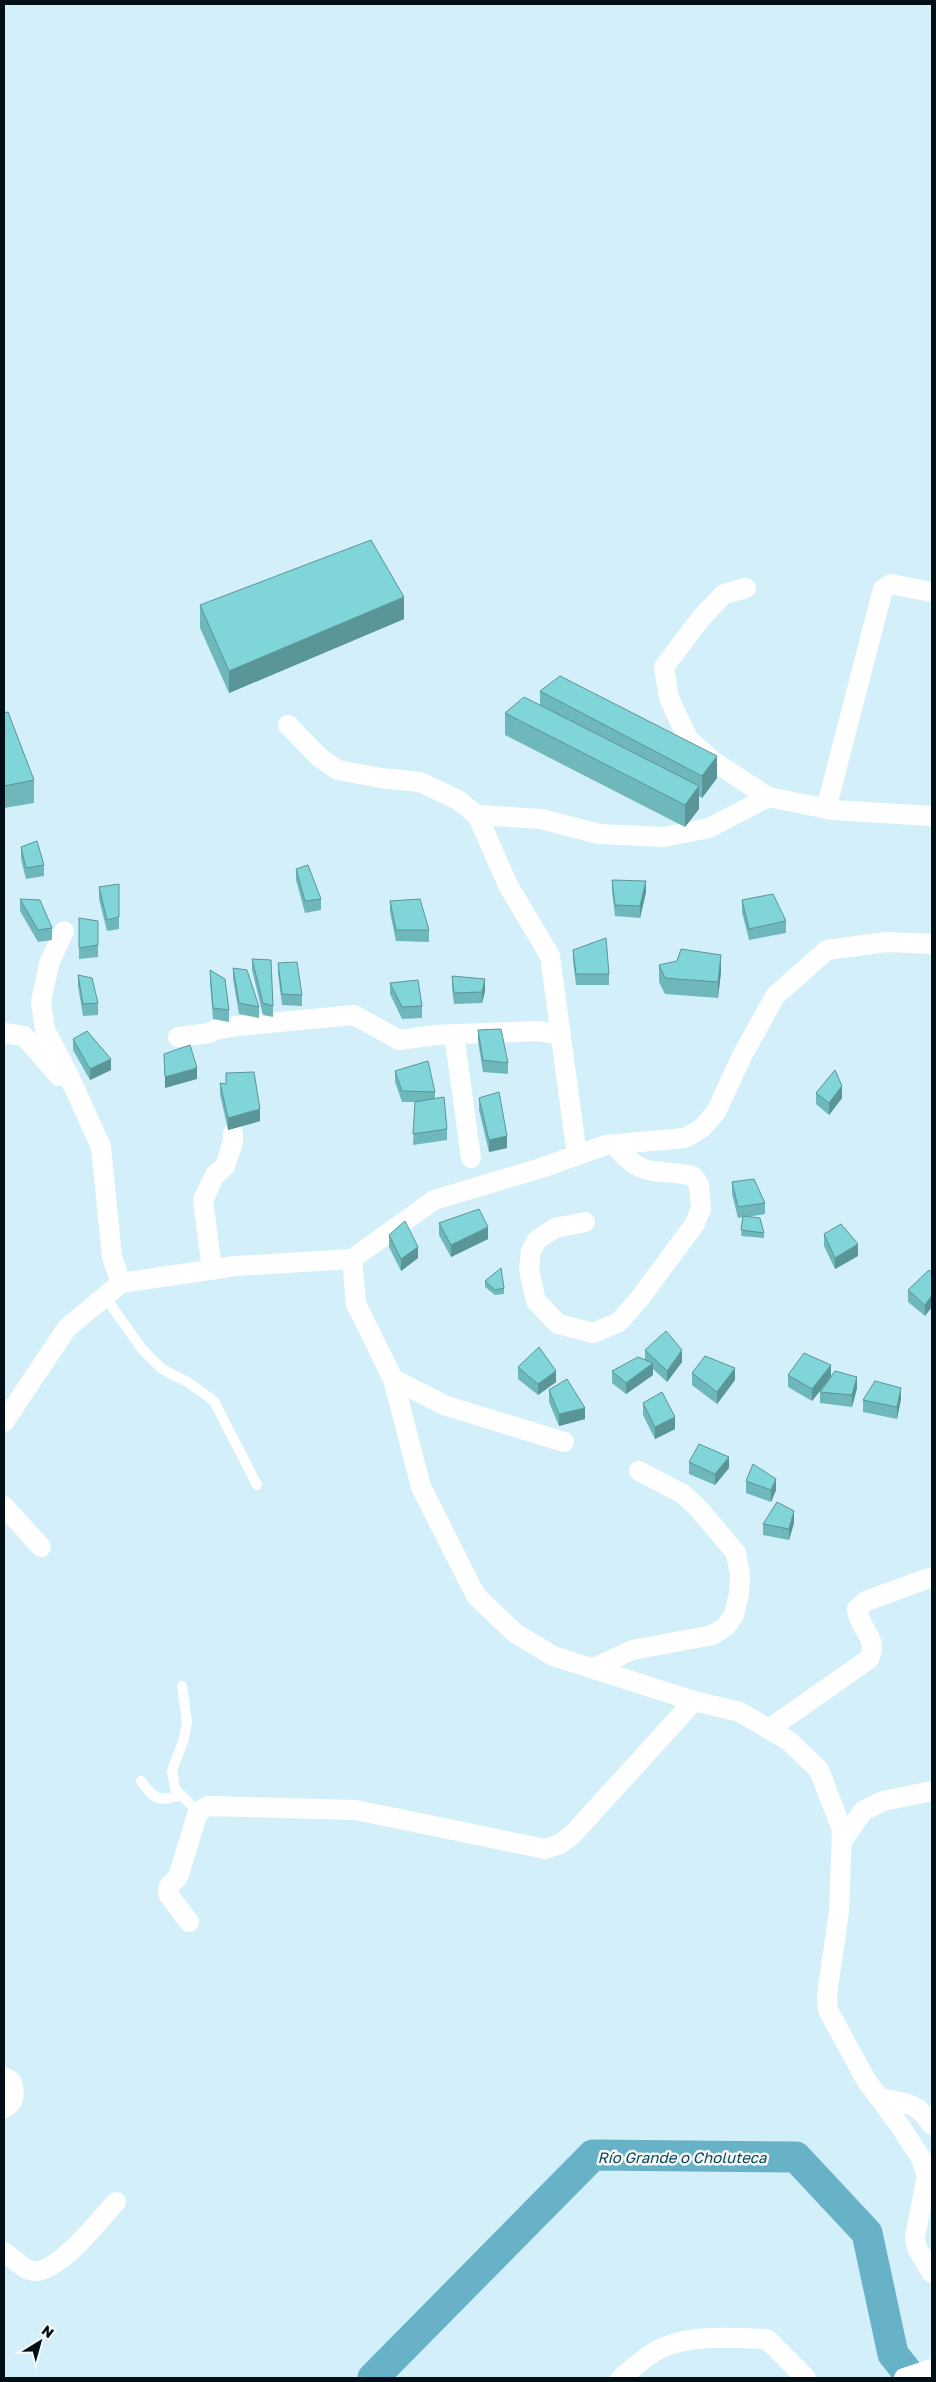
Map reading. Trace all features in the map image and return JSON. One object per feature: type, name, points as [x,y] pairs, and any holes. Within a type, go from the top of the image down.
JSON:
[{"type":"street","points":[[826,809],[883,589],[891,584],[932,592]]},
{"type":"street","points":[[746,588],[724,594],[701,618],[664,667],[669,698],[688,739],[713,761],[768,798],[826,809],[932,816]]},
{"type":"street","points":[[288,724],[320,757],[338,770],[381,778],[420,782],[458,800],[477,815],[509,887],[550,956],[559,1034],[577,1155]]},
{"type":"street","points":[[477,815],[541,819],[599,834],[664,837],[709,828],[768,798]]},
{"type":"street","points":[[64,931],[49,964],[41,1002],[45,1030],[101,1147],[112,1257],[121,1283]]},
{"type":"street","points":[[4,1422],[67,1328],[121,1283],[212,1270],[352,1259],[434,1200],[541,1168],[606,1145],[685,1138],[702,1128],[716,1112],[742,1056],[775,996],[827,950],[886,942],[932,944]]},
{"type":"street","points":[[178,1037],[209,1033],[216,1029],[354,1015],[400,1040],[454,1034],[537,1031],[559,1034]]},
{"type":"street","points":[[4,1033],[24,1036],[82,1105]]},
{"type":"street","points":[[454,1034],[471,1158]]},
{"type":"street","points":[[212,1270],[203,1200],[215,1175],[225,1166],[233,1142],[233,1133]]},
{"type":"street","points":[[585,1222],[555,1228],[537,1240],[531,1251],[529,1270],[536,1301],[558,1324],[593,1333],[619,1322],[640,1298],[694,1225],[702,1210],[699,1185],[693,1176],[644,1171],[627,1160],[615,1145]]},
{"type":"street","points":[[352,1259],[356,1304],[393,1379],[421,1487],[476,1596],[514,1633],[554,1656],[694,1701],[740,1712],[789,1741],[819,1770],[842,1830],[839,1912],[827,1995],[828,2010],[866,2080],[921,2158],[927,2176],[926,2190],[915,2237],[917,2248],[932,2273]]},
{"type":"street","points":[[393,1379],[444,1405],[564,1442]]},
{"type":"street","points":[[594,1668],[632,1650],[713,1635],[726,1626],[735,1608],[740,1575],[736,1553],[698,1508],[683,1494],[640,1471]]},
{"type":"street","points":[[4,1506],[41,1547]]},
{"type":"street","points":[[769,1729],[869,1660],[873,1649],[870,1637],[858,1616],[857,1609],[866,1601],[929,1578]]},
{"type":"street","points":[[189,1922],[168,1894],[169,1886],[178,1877],[198,1812],[208,1806],[356,1810],[545,1850],[560,1844],[574,1834],[694,1701]]},
{"type":"street","points":[[842,1841],[863,1812],[883,1801],[932,1791]]},
{"type":"street","points":[[4,2077],[11,2080],[15,2092],[13,2101],[4,2108]]},
{"type":"street","points":[[880,2098],[916,2106],[930,2118]]},
{"type":"street","points":[[4,2252],[29,2270],[45,2270],[80,2241],[116,2202]]},
{"type":"street","points":[[621,2378],[661,2348],[678,2342],[728,2337],[767,2339],[806,2378]]},
{"type":"street","points":[[904,2378],[932,2369]]},
{"type":"lane","points":[[105,1296],[142,1349],[155,1362],[214,1401],[257,1485]]},
{"type":"lane","points":[[182,1686],[187,1721],[184,1739],[172,1770],[175,1789],[198,1812]]},
{"type":"lane","points":[[141,1781],[153,1797],[164,1800],[181,1795]]},
{"type":"building","points":[[371,540],[404,597],[229,671],[200,605]]},
{"type":"building","points":[[560,676],[717,756],[702,776],[540,691]]},
{"type":"building","points":[[524,697],[699,786],[685,805],[505,713]]},
{"type":"building","points":[[8,712],[34,780],[4,786],[4,713]]},
{"type":"building","points":[[37,841],[44,865],[26,868],[21,847]]},
{"type":"building","points":[[308,865],[321,899],[305,901],[296,869]]},
{"type":"building","points":[[612,880],[646,881],[640,906],[615,905]]},
{"type":"building","points":[[119,884],[119,917],[107,920],[99,887]]},
{"type":"building","points":[[773,894],[786,921],[749,929],[742,900]]},
{"type":"building","points":[[20,899],[40,900],[52,928],[38,930]]},
{"type":"building","points":[[420,899],[429,930],[396,930],[390,901]]},
{"type":"building","points":[[79,918],[98,921],[98,945],[79,948]]},
{"type":"building","points":[[606,938],[609,974],[576,974],[573,950]]},
{"type":"building","points":[[681,949],[721,955],[718,982],[665,978],[659,965],[677,961]]},
{"type":"building","points":[[252,959],[271,960],[273,1006],[263,1003]]},
{"type":"building","points":[[297,962],[302,995],[282,994],[278,963]]},
{"type":"building","points":[[233,968],[247,970],[259,1007],[239,1003]]},
{"type":"building","points":[[210,970],[225,979],[229,1010],[213,1008]]},
{"type":"building","points":[[78,975],[92,978],[98,1003],[83,1004]]},
{"type":"building","points":[[452,976],[485,979],[482,992],[454,993]]},
{"type":"building","points":[[418,980],[422,1006],[402,1007],[390,983]]},
{"type":"building","points":[[501,1029],[508,1063],[483,1060],[478,1030]]},
{"type":"building","points":[[87,1031],[111,1059],[90,1069],[73,1039]]},
{"type":"building","points":[[190,1045],[197,1068],[165,1077],[164,1054]]},
{"type":"building","points":[[428,1061],[435,1092],[402,1091],[395,1071]]},
{"type":"building","points":[[835,1070],[842,1086],[829,1103],[816,1093]]},
{"type":"building","points":[[254,1072],[260,1109],[228,1118],[220,1083],[226,1084],[226,1073]]},
{"type":"building","points":[[499,1092],[507,1136],[489,1140],[479,1098]]},
{"type":"building","points":[[444,1097],[447,1129],[413,1134],[415,1102]]},
{"type":"building","points":[[754,1179],[765,1203],[738,1207],[732,1182]]},
{"type":"building","points":[[479,1209],[488,1227],[451,1245],[439,1223]]},
{"type":"building","points":[[743,1216],[760,1218],[764,1233],[741,1230]]},
{"type":"building","points":[[405,1221],[418,1247],[401,1259],[389,1235]]},
{"type":"building","points":[[841,1224],[858,1244],[835,1258],[824,1234]]},
{"type":"building","points":[[501,1268],[504,1288],[495,1290],[485,1281]]},
{"type":"building","points":[[929,1270],[932,1274],[932,1295],[925,1305],[908,1290]]},
{"type":"building","points":[[666,1331],[682,1350],[667,1371],[645,1350]]},
{"type":"building","points":[[539,1347],[556,1371],[538,1384],[518,1367]]},
{"type":"building","points":[[804,1353],[831,1365],[812,1389],[788,1375]]},
{"type":"building","points":[[705,1356],[735,1368],[717,1392],[692,1373]]},
{"type":"building","points":[[638,1357],[653,1363],[626,1383],[612,1371]]},
{"type":"building","points":[[835,1371],[857,1377],[852,1395],[820,1392]]},
{"type":"building","points":[[567,1379],[585,1408],[559,1414],[549,1390]]},
{"type":"building","points":[[875,1381],[901,1388],[897,1407],[863,1400]]},
{"type":"building","points":[[662,1392],[675,1417],[655,1427],[643,1403]]},
{"type":"building","points":[[699,1444],[729,1457],[715,1474],[689,1462]]},
{"type":"building","points":[[753,1464],[776,1479],[771,1490],[746,1481]]},
{"type":"building","points":[[777,1502],[794,1511],[789,1529],[763,1524]]},
{"type":"waterway","name":"Río Grande o Choluteca","points":[[373,2378],[593,2155],[796,2157],[867,2233],[893,2354],[912,2378]]}]
